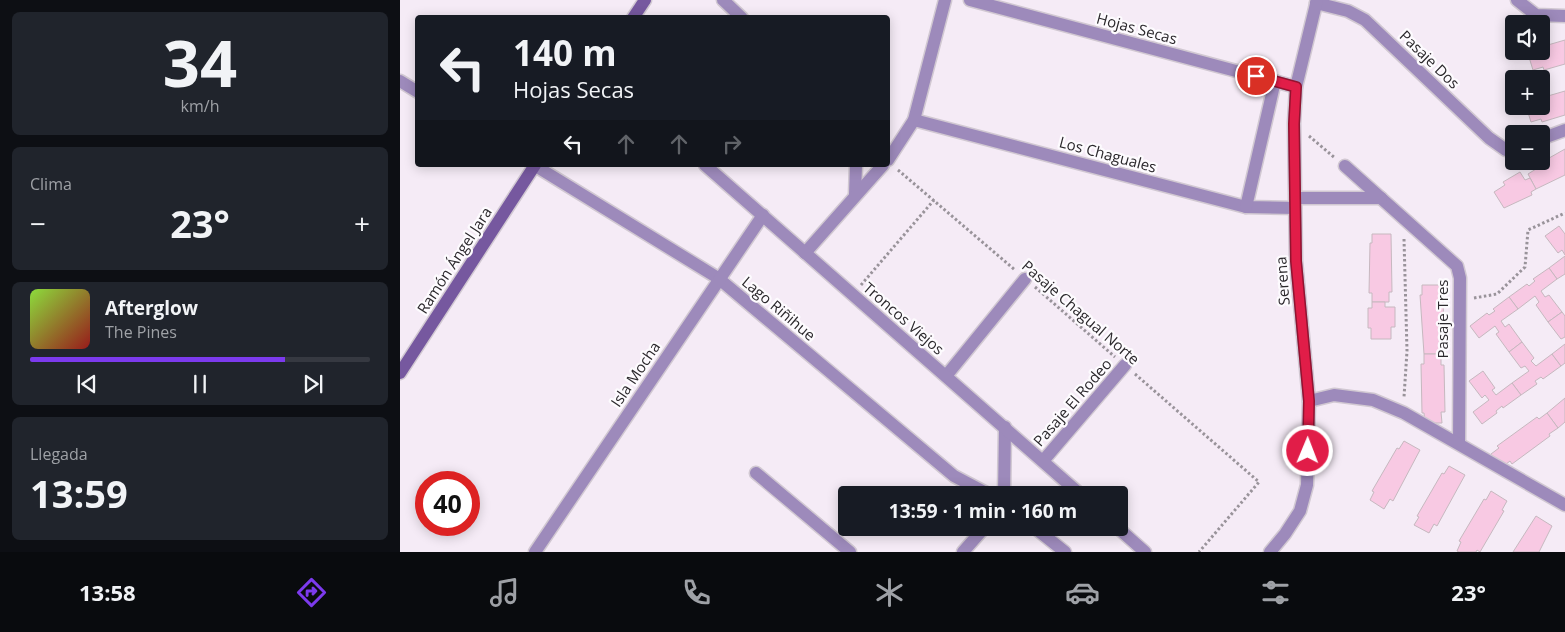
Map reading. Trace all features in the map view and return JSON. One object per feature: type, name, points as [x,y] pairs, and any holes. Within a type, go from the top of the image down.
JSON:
[{"type":"main road","points":[[635,15],[645,0]]},
{"type":"main road","name":"Ramón Ángel Jara","points":[[400,373],[533,167]]},
{"type":"street","points":[[723,0],[739,15]]},
{"type":"street","points":[[890,161],[914,120],[944,0]]},
{"type":"street","name":"Hojas Secas","points":[[970,0],[1296,87]]},
{"type":"street","points":[[1517,0],[1536,15],[1565,16]]},
{"type":"street","name":"Serena","points":[[1270,552],[1300,511],[1307,485],[1309,401],[1296,261],[1294,124],[1296,87],[1317,2]]},
{"type":"street","name":"Pasaje Dos","points":[[1317,2],[1348,11],[1365,20],[1489,138],[1505,149]]},
{"type":"street","points":[[400,80],[415,90]]},
{"type":"street","points":[[1246,207],[1275,81]]},
{"type":"street","name":"Los Chaguales","points":[[914,120],[1246,207],[1295,203]]},
{"type":"street","points":[[1550,136],[1565,130]]},
{"type":"street","name":"Pasaje Tres","points":[[1345,166],[1404,221],[1457,266],[1460,278],[1459,444]]},
{"type":"street","name":"Lago Riñihue","points":[[537,167],[718,278],[954,476],[973,486]]},
{"type":"street","name":"Troncos Viejos","points":[[707,167],[1071,486]]},
{"type":"street","points":[[855,195],[856,167]]},
{"type":"street","points":[[805,253],[855,195],[885,167]]},
{"type":"street","points":[[1295,203],[1381,198]]},
{"type":"street","name":"Isla Mocha","points":[[535,552],[718,278],[763,215]]},
{"type":"street","points":[[946,376],[1025,279]]},
{"type":"street","name":"Pasaje El Rodeo","points":[[1042,461],[1125,365]]},
{"type":"street","points":[[1309,401],[1334,395],[1373,400],[1404,413],[1565,505]]},
{"type":"street","points":[[1004,486],[1005,427]]},
{"type":"street","points":[[756,473],[850,552]]},
{"type":"street","points":[[963,552],[977,536]]},
{"type":"street","points":[[1045,536],[1065,552]]},
{"type":"street","points":[[1127,536],[1145,552]]},
{"type":"path","points":[[1294,124],[1345,166]]},
{"type":"path","name":"Pasaje Chagual Norte","points":[[890,166],[934,200],[1259,482],[1199,552]]},
{"type":"path","points":[[853,295],[934,200]]},
{"type":"path","points":[[1459,301],[1496,294],[1525,267],[1528,230],[1565,213]]},
{"type":"path","points":[[1404,221],[1407,351],[1404,413]]},
{"type":"building","points":[[1565,40],[1565,64],[1544,70],[1543,67],[1533,70],[1530,60],[1550,60],[1550,44]]},
{"type":"building","points":[[1565,91],[1565,115],[1542,122],[1541,119],[1531,122],[1529,115],[1550,115],[1550,95]]},
{"type":"building","points":[[1565,149],[1565,175],[1536,189],[1528,174],[1534,170],[1550,170],[1550,158]]},
{"type":"building","points":[[1520,172],[1525,180],[1530,178],[1536,189],[1531,192],[1532,195],[1504,208],[1494,192],[1505,185],[1503,182]]},
{"type":"building","points":[[1559,226],[1565,234],[1565,255],[1562,250],[1558,253],[1545,236]]},
{"type":"building","points":[[1372,234],[1391,234],[1392,292],[1389,292],[1389,302],[1372,302],[1372,293],[1369,293],[1370,243],[1372,243]]},
{"type":"building","points":[[1565,256],[1565,274],[1557,279],[1549,268]]},
{"type":"building","points":[[1549,268],[1557,279],[1541,291],[1545,297],[1549,295],[1562,312],[1548,322],[1536,305],[1539,302],[1535,296],[1518,309],[1509,297],[1527,284],[1529,286],[1535,281],[1533,279]]},
{"type":"building","points":[[1422,285],[1441,285],[1444,343],[1441,343],[1441,354],[1424,354],[1420,295],[1422,295]]},
{"type":"building","points":[[1509,297],[1518,309],[1501,321],[1505,327],[1509,324],[1522,342],[1509,352],[1496,334],[1499,332],[1495,326],[1479,338],[1470,326],[1487,313],[1489,315],[1495,311],[1493,309]]},
{"type":"building","points":[[1372,302],[1385,302],[1385,307],[1395,307],[1395,327],[1391,327],[1391,339],[1371,339],[1371,328],[1368,328],[1368,308],[1372,308]]},
{"type":"building","points":[[1562,312],[1565,316],[1565,337],[1561,339],[1548,322]]},
{"type":"building","points":[[1522,342],[1534,358],[1531,361],[1536,366],[1552,354],[1561,366],[1543,379],[1541,377],[1535,381],[1537,384],[1521,395],[1512,383],[1529,371],[1525,366],[1521,368],[1509,352]]},
{"type":"building","points":[[1565,344],[1565,363],[1561,366],[1552,354]]},
{"type":"building","points":[[1424,354],[1441,354],[1441,365],[1444,365],[1445,412],[1441,412],[1442,423],[1425,423],[1424,413],[1422,413],[1421,364],[1424,364]]},
{"type":"building","points":[[1483,371],[1495,388],[1492,390],[1496,395],[1512,383],[1521,395],[1503,408],[1502,406],[1496,411],[1497,413],[1482,424],[1473,412],[1489,400],[1485,395],[1482,398],[1469,381]]},
{"type":"building","points":[[1565,398],[1565,422],[1558,428],[1547,413]]},
{"type":"building","points":[[1547,413],[1558,428],[1512,464],[1510,461],[1501,468],[1491,454],[1499,448],[1497,446],[1537,417],[1539,419]]},
{"type":"building","points":[[1404,441],[1420,450],[1393,501],[1390,499],[1384,509],[1370,500],[1374,492],[1372,491],[1397,448],[1399,449]]},
{"type":"building","points":[[1449,466],[1465,475],[1437,526],[1434,524],[1429,533],[1414,525],[1419,517],[1417,516],[1442,473],[1444,474]]},
{"type":"building","points":[[1491,491],[1507,501],[1502,510],[1504,511],[1480,552],[1477,550],[1476,552],[1457,551],[1461,542],[1459,541],[1484,499],[1486,500]]},
{"type":"building","points":[[1536,516],[1552,526],[1539,552],[1513,552]]},
{"type":"route","points":[[1256,76],[1296,87],[1294,124],[1296,261],[1309,401],[1308,451]]}]
